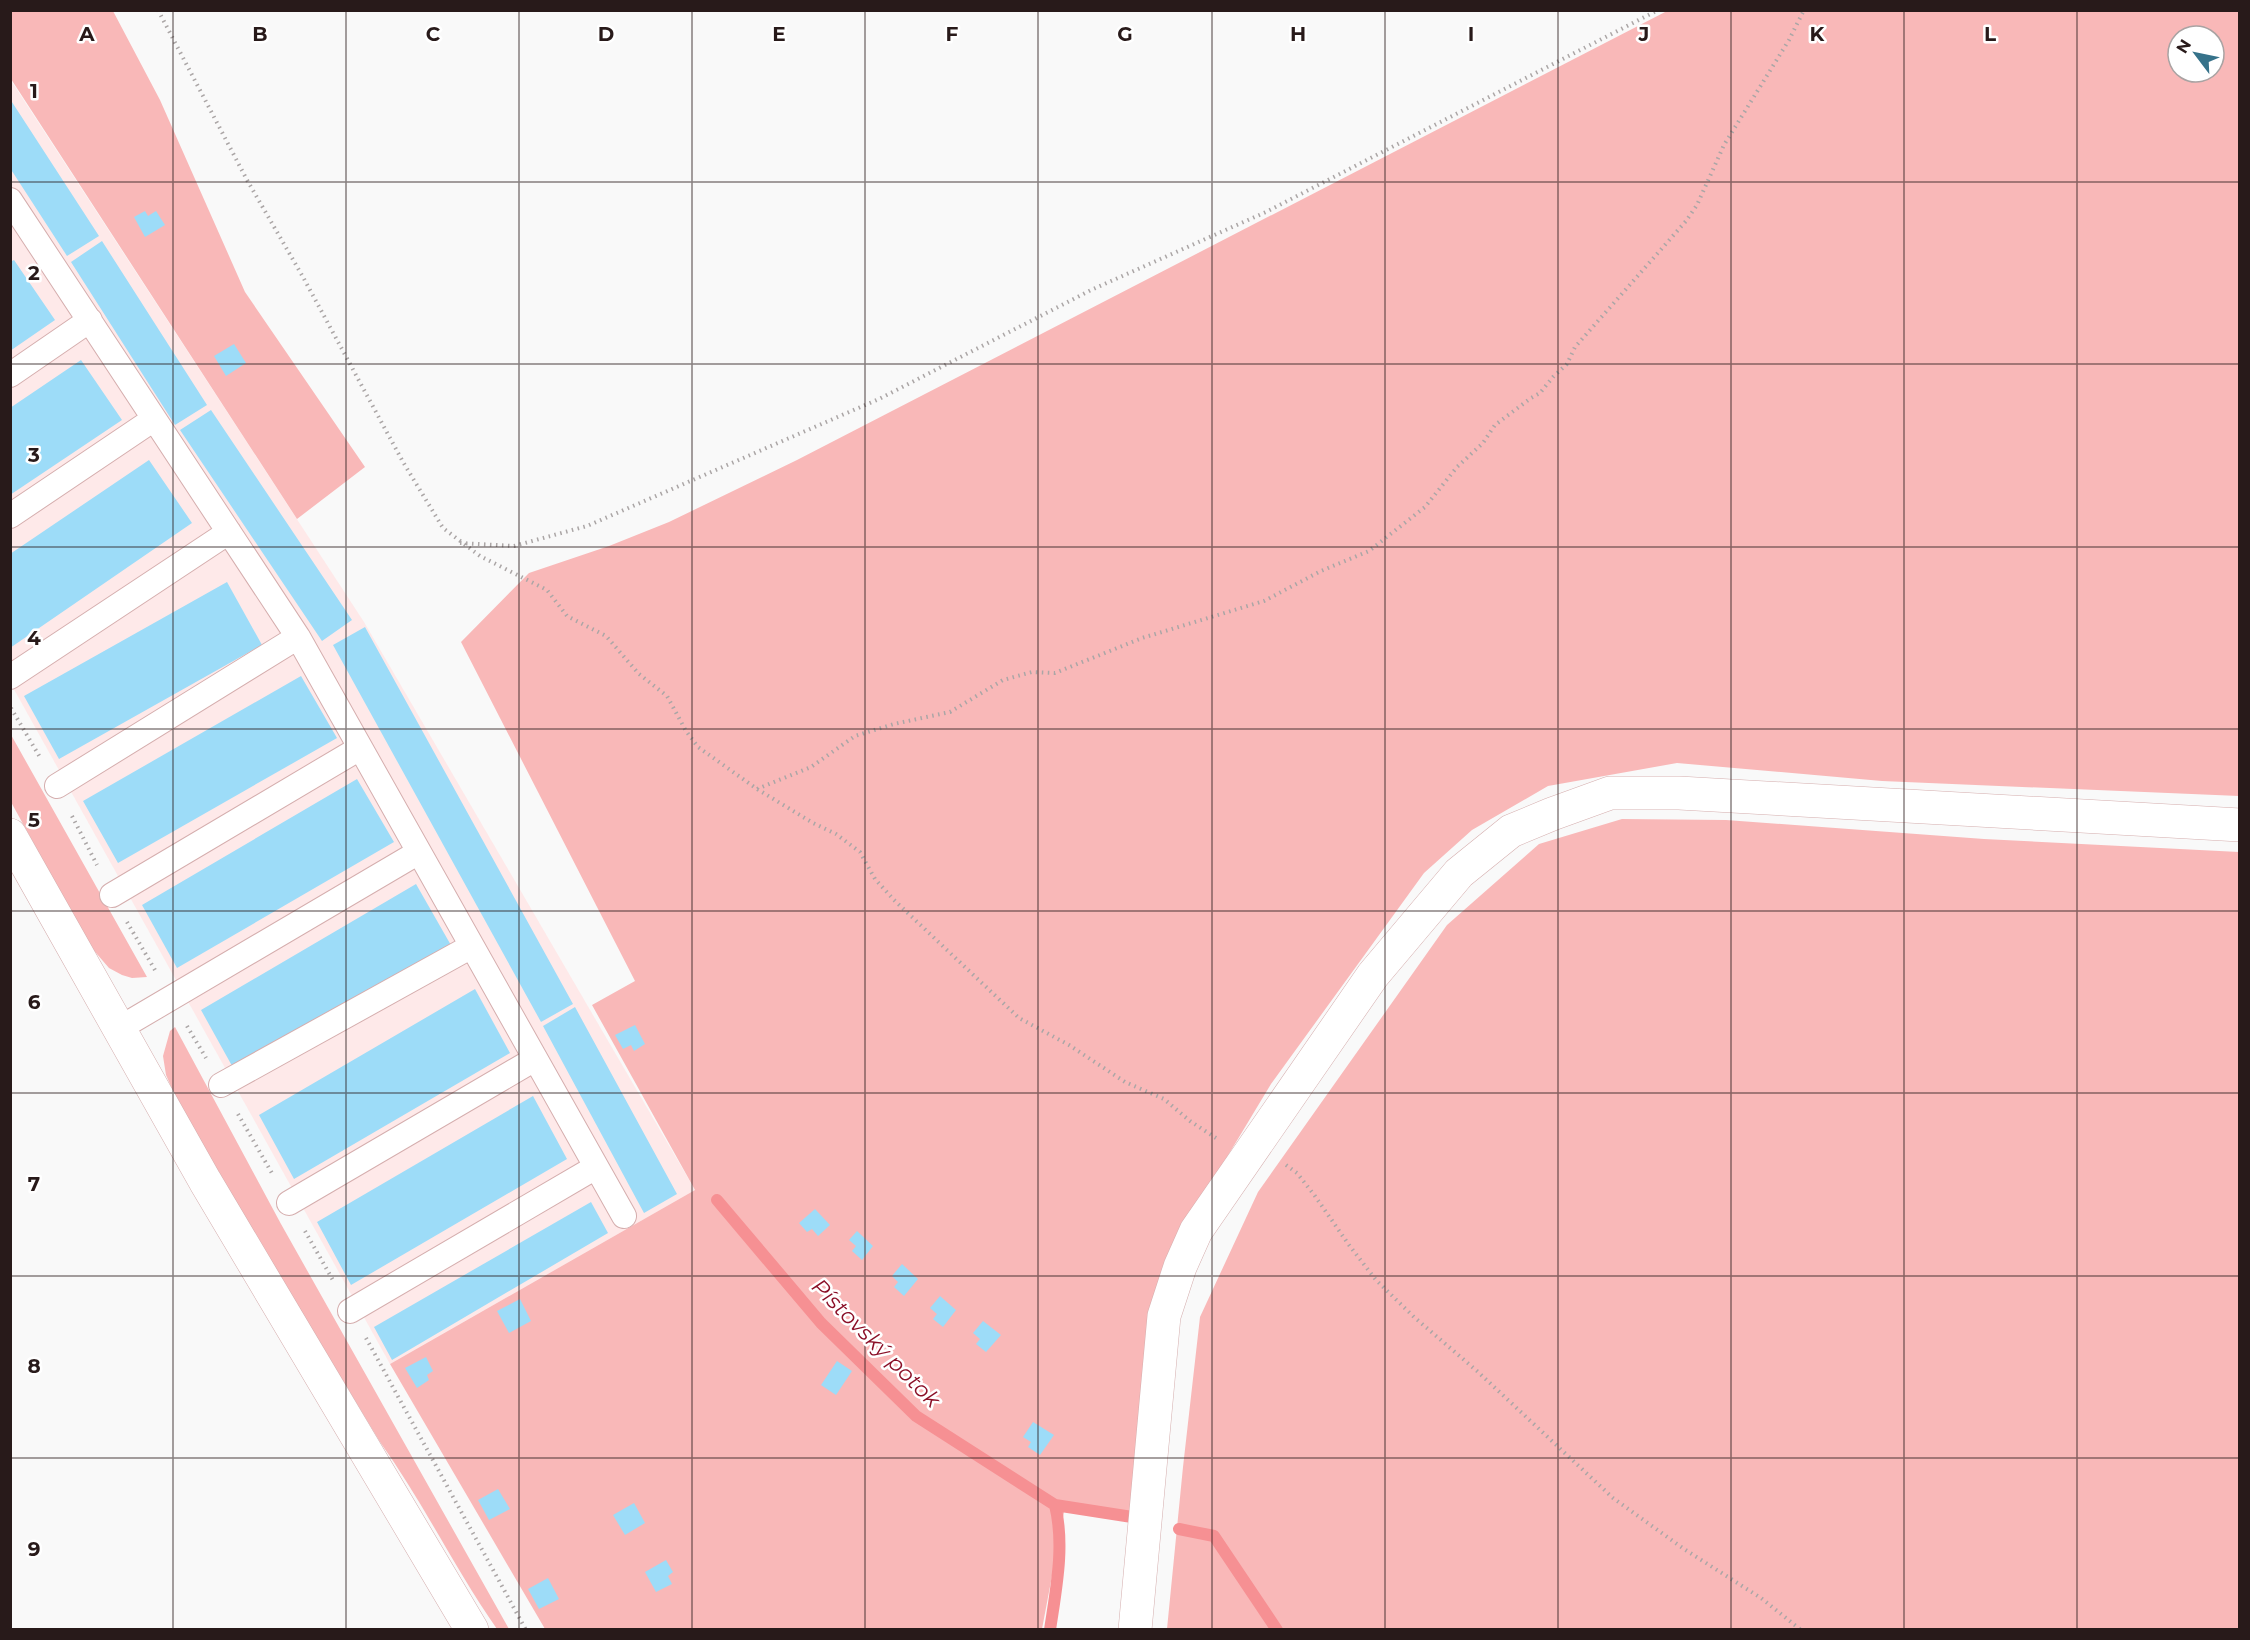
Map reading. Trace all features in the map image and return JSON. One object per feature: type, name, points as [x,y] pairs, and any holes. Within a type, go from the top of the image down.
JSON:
[{"type":"street","points":[[1135,1629],[1164,1316],[1180,1267],[1196,1231],[1373,975],[1459,873],[1511,831],[1610,793],[1691,793],[2240,825]]},
{"type":"street","points":[[10,835],[205,1181],[472,1629]]},
{"type":"lane","points":[[15,215],[90,320],[298,637],[624,1216]]},
{"type":"lane","points":[[10,375],[90,320]]},
{"type":"lane","points":[[10,516],[154,419]]},
{"type":"lane","points":[[10,676],[229,532]]},
{"type":"lane","points":[[57,786],[298,637]]},
{"type":"lane","points":[[112,896],[360,748]]},
{"type":"lane","points":[[120,1028],[419,852]]},
{"type":"lane","points":[[221,1085],[472,946]]},
{"type":"lane","points":[[289,1203],[535,1059]]},
{"type":"lane","points":[[350,1311],[596,1167]]},
{"type":"path","points":[[158,10],[247,180],[303,277],[403,462],[443,528],[480,556],[547,590],[567,616],[606,636],[639,674],[667,696],[686,731],[698,747],[757,789],[813,824],[836,834],[860,852],[875,879],[894,900],[918,920],[946,950],[965,965],[1019,1018],[1069,1045],[1125,1082],[1164,1099],[1190,1121],[1297,1173],[1355,1254],[1391,1295],[1413,1317],[1486,1379],[1613,1498],[1684,1549],[1761,1598],[1801,1629]]},
{"type":"path","points":[[460,543],[514,546],[587,526],[868,403],[1091,290],[1266,212],[1658,10]]},
{"type":"path","points":[[757,789],[811,767],[855,736],[894,724],[950,712],[1003,680],[1032,672],[1055,673],[1142,638],[1264,601],[1321,571],[1369,550],[1425,507],[1457,467],[1483,442],[1495,425],[1540,393],[1567,364],[1575,347],[1686,220],[1697,205],[1724,145],[1789,40],[1804,10]]},
{"type":"path","points":[[10,708],[57,786],[112,896],[350,1311],[526,1629]]},
{"type":"shaded area","points":[[11,11],[113,11],[160,100],[245,292],[365,467],[297,519],[11,79]]},
{"type":"shaded area","points":[[1667,11],[2239,11],[2239,796],[1882,781],[1677,763],[1548,786],[1472,830],[1424,873],[1271,1084],[1171,1250],[1147,1323],[1132,1517],[1065,1507],[1042,1629],[545,1629],[390,1364],[695,1190],[592,1005],[635,981],[461,642],[529,573],[609,546],[669,522],[797,460]]},
{"type":"shaded area","points":[[10,79],[364,622],[695,1190],[390,1364],[11,684]]},
{"type":"shaded area","points":[[10,733],[147,977],[132,978],[109,968],[90,946],[11,802]]},
{"type":"shaded area","points":[[1622,819],[1726,820],[1984,839],[2239,852],[2239,1629],[1167,1629],[1200,1317],[1258,1192],[1447,925],[1539,844]]},
{"type":"shaded area","points":[[175,1027],[281,1224],[509,1629],[497,1629],[467,1583],[193,1132],[166,1075],[163,1056],[170,1031]]},
{"type":"building","points":[[10,99],[99,236],[67,256],[10,168]]},
{"type":"building","points":[[145,211],[148,216],[156,211],[165,225],[145,237],[134,217]]},
{"type":"building","points":[[102,241],[207,405],[175,425],[71,262]]},
{"type":"building","points":[[14,260],[55,320],[10,351],[10,262]]},
{"type":"building","points":[[234,344],[246,363],[226,376],[214,356]]},
{"type":"building","points":[[81,360],[122,420],[10,495],[10,408]]},
{"type":"building","points":[[211,410],[352,620],[322,641],[180,430]]},
{"type":"building","points":[[149,460],[192,523],[10,648],[10,554]]},
{"type":"building","points":[[227,582],[262,645],[59,759],[24,696]]},
{"type":"building","points":[[365,627],[573,1004],[541,1022],[333,645]]},
{"type":"building","points":[[301,676],[337,738],[118,863],[83,801]]},
{"type":"building","points":[[357,779],[394,842],[177,968],[142,905]]},
{"type":"building","points":[[416,884],[452,947],[236,1073],[201,1010]]},
{"type":"building","points":[[475,989],[510,1053],[294,1179],[259,1115]]},
{"type":"building","points":[[575,1007],[677,1194],[644,1213],[543,1026]]},
{"type":"building","points":[[635,1025],[645,1044],[634,1051],[631,1045],[623,1049],[615,1035]]},
{"type":"building","points":[[533,1096],[567,1159],[351,1285],[317,1222]]},
{"type":"building","points":[[591,1202],[608,1233],[392,1360],[374,1327]]},
{"type":"building","points":[[815,1209],[830,1225],[818,1236],[812,1229],[807,1232],[799,1223]]},
{"type":"building","points":[[857,1231],[873,1246],[862,1260],[852,1251],[856,1246],[849,1240]]},
{"type":"building","points":[[902,1264],[918,1279],[904,1296],[894,1287],[898,1282],[892,1276]]},
{"type":"building","points":[[940,1296],[956,1310],[943,1327],[933,1319],[937,1314],[930,1308]]},
{"type":"building","points":[[520,1299],[531,1321],[509,1333],[497,1311]]},
{"type":"building","points":[[983,1321],[1001,1335],[986,1352],[976,1344],[980,1339],[973,1333]]},
{"type":"building","points":[[426,1357],[433,1371],[427,1375],[429,1380],[417,1388],[405,1368]]},
{"type":"building","points":[[837,1361],[852,1371],[836,1395],[821,1385]]},
{"type":"building","points":[[1033,1422],[1054,1435],[1040,1455],[1028,1447],[1031,1442],[1023,1437]]},
{"type":"building","points":[[498,1489],[510,1509],[489,1520],[478,1500]]},
{"type":"building","points":[[634,1503],[645,1523],[625,1535],[613,1515]]},
{"type":"building","points":[[666,1560],[673,1572],[668,1576],[672,1584],[656,1592],[645,1572]]},
{"type":"building","points":[[548,1578],[559,1599],[539,1609],[528,1589]]},
{"type":"waterway","name":"Pístovský potok","points":[[717,1200],[821,1323],[916,1416],[1055,1505],[1132,1517]]},
{"type":"waterway","points":[[1050,1630],[1059,1552],[1055,1505]]},
{"type":"waterway","name":"Pístovský potok","points":[[1179,1529],[1214,1536],[1277,1630]]}]
